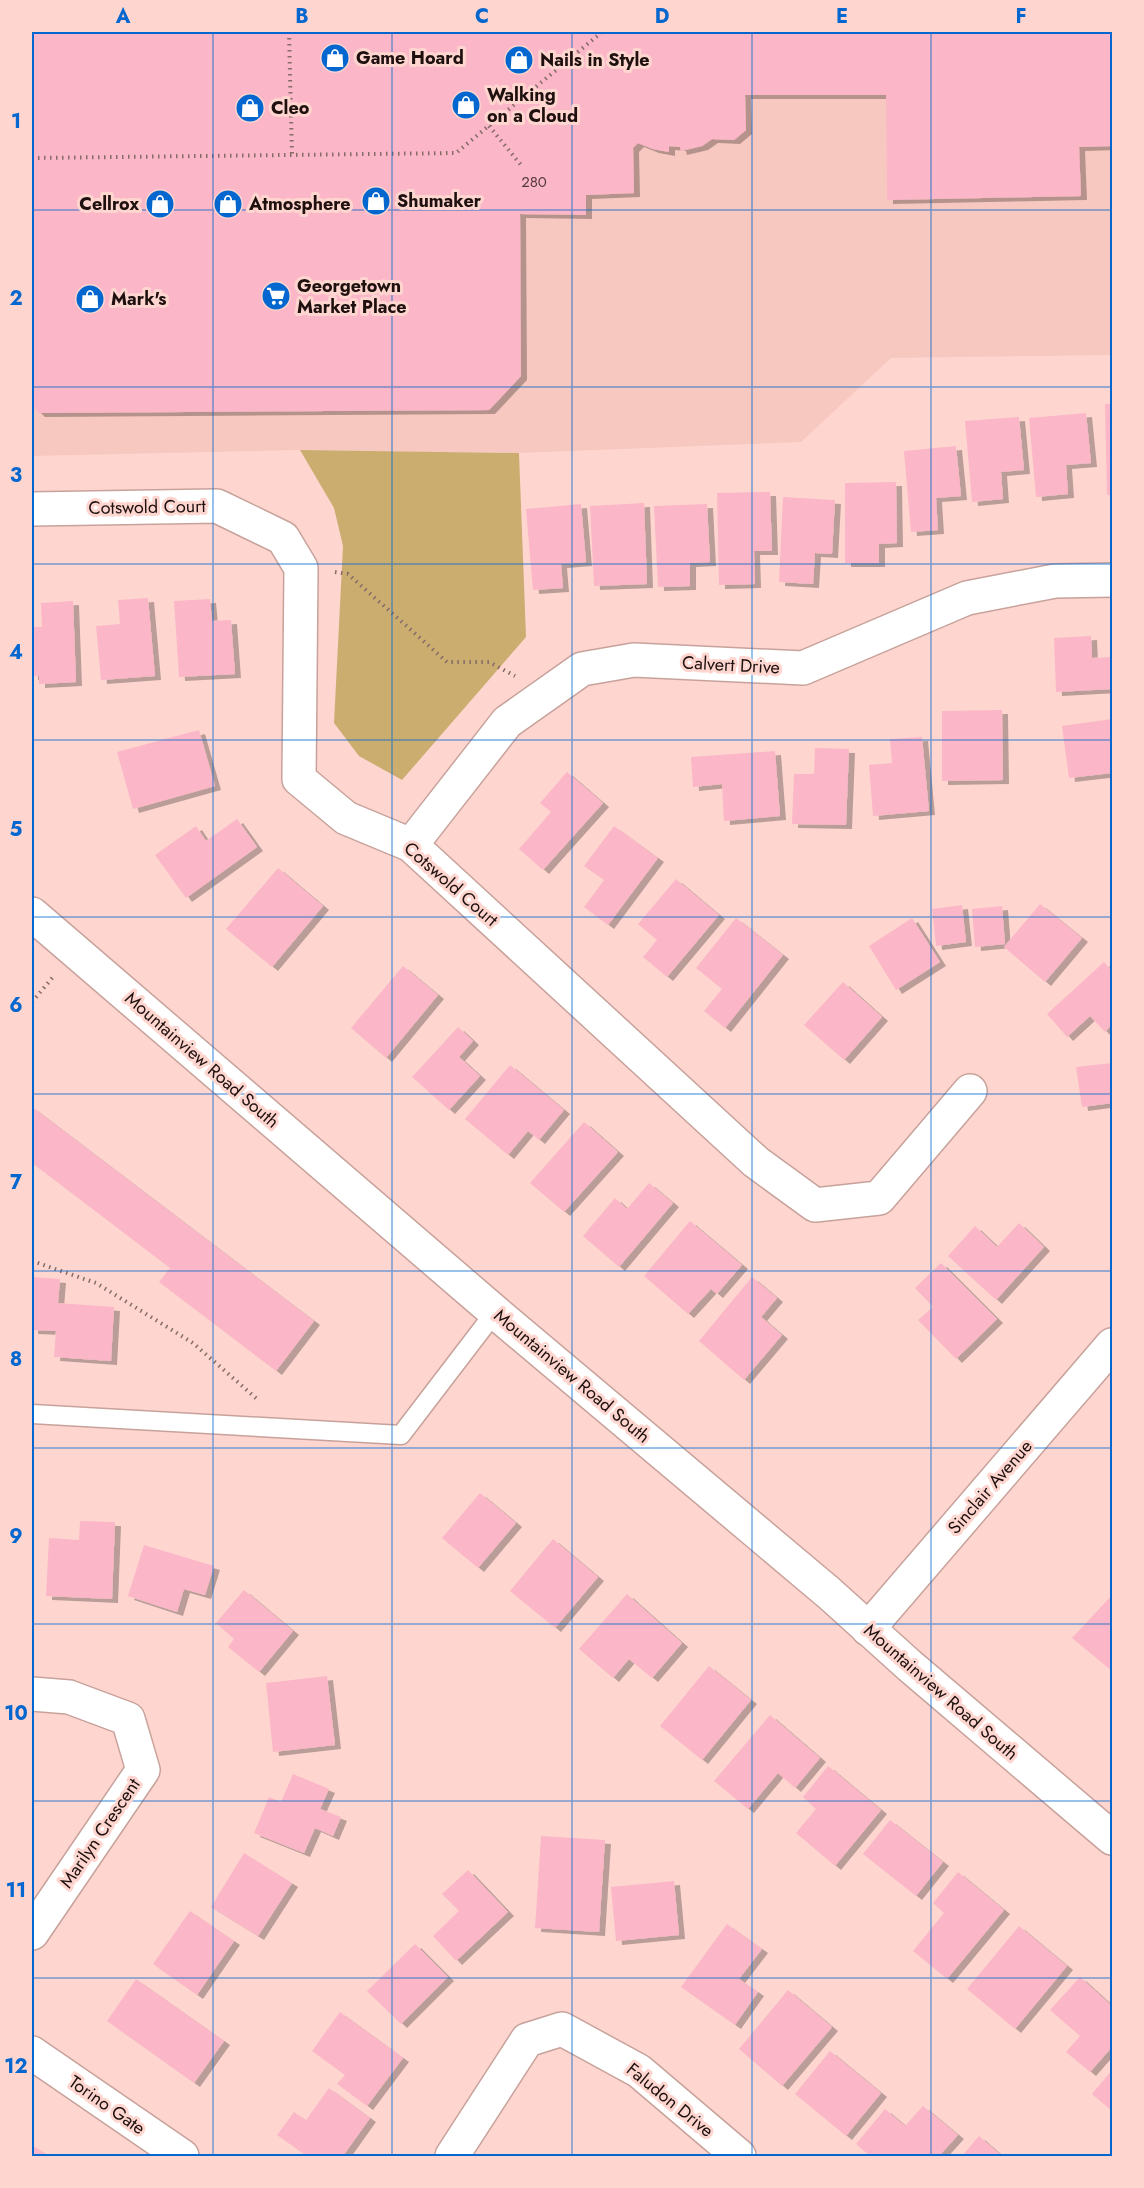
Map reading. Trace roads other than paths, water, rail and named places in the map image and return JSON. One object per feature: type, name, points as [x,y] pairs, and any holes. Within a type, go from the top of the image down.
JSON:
[{"type":"street","name":"Cotswold Court","points":[[32,508],[217,506],[283,538],[301,568],[299,779],[346,818],[411,845],[756,1162],[815,1205],[879,1198],[970,1091]]},
{"type":"street","name":"Calvert Drive","points":[[411,845],[507,722],[582,669],[634,660],[803,668],[967,598],[1055,581],[1113,580]]},
{"type":"street","name":"Mountainview Road South","points":[[32,914],[1113,1838]]},
{"type":"street","name":"Sinclair Avenue","points":[[868,1629],[1108,1356]]},
{"type":"street","name":"Marilyn Crescent","points":[[32,1694],[69,1697],[128,1719],[142,1770],[32,1934]]},
{"type":"street","name":"Faludon Drive","points":[[452,2157],[527,2040],[562,2029],[639,2071],[739,2157]]},
{"type":"street","name":"Torino Gate","points":[[32,2052],[182,2157]]},
{"type":"lane","points":[[32,1414],[400,1435],[495,1311]]},
{"type":"place","name":"Game Hoard","points":[[335,58]]},
{"type":"place","name":"Nails in Style","points":[[519,60]]},
{"type":"place","name":"Walking on a Cloud","points":[[466,105]]},
{"type":"place","name":"Cleo","points":[[250,108]]},
{"type":"place","name":"Shumaker","points":[[376,201]]},
{"type":"place","name":"Cellrox","points":[[160,204]]},
{"type":"place","name":"Atmosphere","points":[[228,204]]},
{"type":"place","name":"Georgetown Market Place","points":[[276,296]]},
{"type":"place","name":"Mark's","points":[[90,299]]}]
